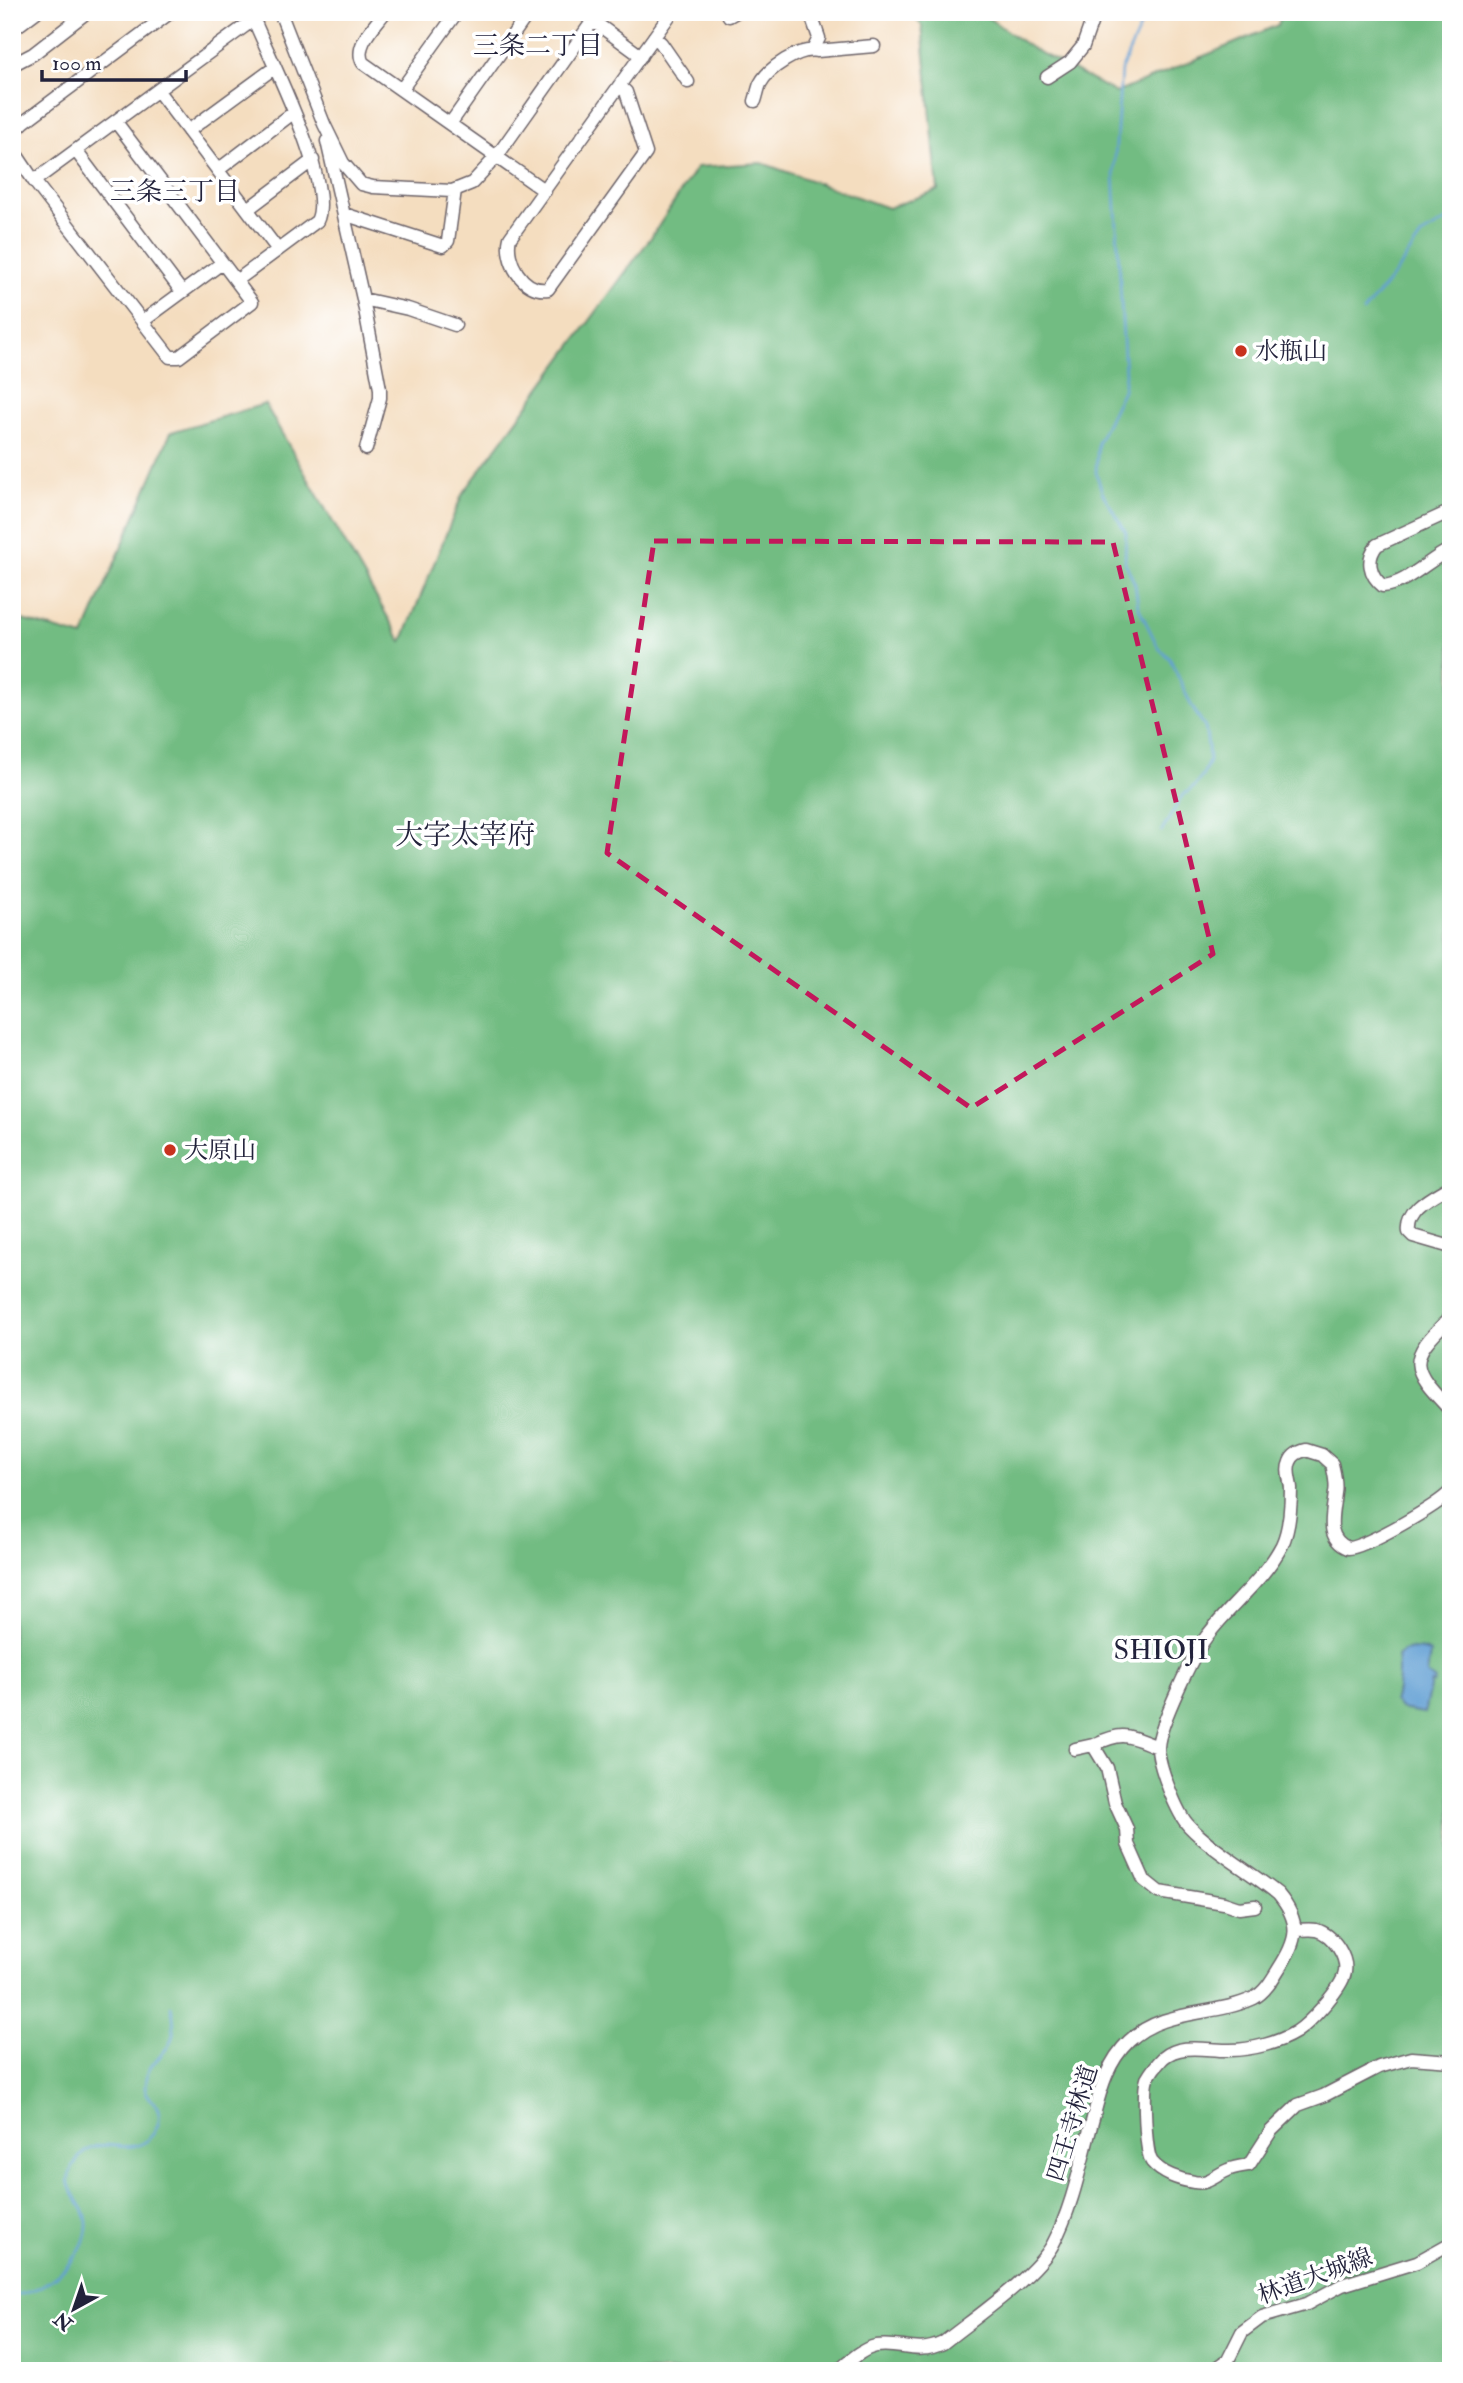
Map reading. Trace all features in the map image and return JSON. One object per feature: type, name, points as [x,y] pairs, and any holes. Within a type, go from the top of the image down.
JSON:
[{"type":"street","points":[[12,30],[36,12]]},
{"type":"street","points":[[12,65],[33,54],[87,12]]},
{"type":"street","points":[[12,138],[24,122],[113,63],[171,12]]},
{"type":"street","points":[[281,12],[324,124],[343,163],[361,184],[373,187],[454,190],[472,183],[497,156],[596,17]]},
{"type":"street","points":[[401,90],[457,12]]},
{"type":"street","points":[[450,124],[529,12]]},
{"type":"street","points":[[581,12],[596,17],[642,56]]},
{"type":"street","points":[[620,86],[626,92],[646,153],[548,289],[542,290],[520,277],[512,262],[508,245],[510,238],[672,12]]},
{"type":"street","points":[[727,12],[729,16],[736,12]]},
{"type":"street","points":[[810,12],[819,38],[813,50]]},
{"type":"street","points":[[1046,77],[1070,62],[1083,46],[1095,12]]},
{"type":"street","points":[[383,13],[359,49],[363,63],[545,191]]},
{"type":"street","points":[[34,181],[116,122],[138,98],[158,91],[250,18],[313,160],[321,199],[317,221],[236,281]]},
{"type":"street","points":[[654,37],[688,82]]},
{"type":"street","points":[[755,101],[761,82],[782,61],[813,50],[874,46]]},
{"type":"street","points":[[188,131],[274,68]]},
{"type":"street","points":[[158,91],[278,250]]},
{"type":"street","points":[[218,170],[293,113]]},
{"type":"street","points":[[12,148],[34,181],[170,356],[179,357],[253,302],[116,122]]},
{"type":"street","points":[[324,124],[380,389],[366,449]]},
{"type":"street","points":[[76,151],[182,292]]},
{"type":"street","points":[[248,209],[313,160]]},
{"type":"street","points":[[344,214],[443,246],[448,241],[454,190]]},
{"type":"street","points":[[143,321],[222,262]]},
{"type":"street","points":[[363,299],[408,309],[455,325]]},
{"type":"street","points":[[1451,511],[1377,545],[1369,563],[1374,579],[1383,586],[1397,585],[1418,568],[1451,549]]},
{"type":"street","points":[[1451,1186],[1420,1205],[1408,1224],[1409,1232],[1413,1236],[1451,1247]]},
{"type":"street","points":[[1451,1317],[1430,1336],[1423,1347],[1419,1368],[1426,1386],[1451,1411]]},
{"type":"street","points":[[1451,1491],[1427,1510],[1365,1544],[1348,1548],[1335,1540],[1332,1531],[1336,1490],[1332,1464],[1322,1455],[1306,1450],[1291,1458],[1288,1469],[1291,1486],[1288,1519],[1283,1543],[1272,1560],[1208,1635],[1194,1657],[1163,1727],[1158,1747],[1175,1806],[1188,1825],[1278,1894],[1288,1907],[1295,1930],[1315,1930],[1334,1942],[1343,1955],[1344,1976],[1326,2002],[1294,2033],[1273,2042],[1239,2050],[1191,2048],[1177,2050],[1165,2056],[1147,2079],[1145,2092],[1146,2141],[1150,2159],[1164,2173],[1196,2183],[1209,2181],[1227,2170],[1249,2165],[1271,2131],[1298,2105],[1323,2096],[1378,2067],[1411,2058],[1451,2061]]},
{"type":"street","points":[[1075,1749],[1126,1734],[1158,1747]]},
{"type":"street","points":[[1093,1745],[1107,1768],[1115,1803],[1128,1829],[1128,1844],[1144,1880],[1153,1889],[1234,1907],[1255,1906]]},
{"type":"street","name":"四王寺林道","points":[[838,2371],[855,2357],[876,2346],[915,2350],[932,2348],[943,2343],[1035,2267],[1060,2231],[1102,2084],[1116,2056],[1139,2034],[1164,2020],[1238,2004],[1256,1997],[1290,1953],[1295,1930]]},
{"type":"street","name":"林道大城線","points":[[1213,2371],[1228,2360],[1242,2332],[1262,2317],[1307,2304],[1342,2285],[1417,2262],[1451,2243]]},
{"type":"highlighted area","points":[[654,541],[1113,542],[1213,954],[971,1108],[607,853]]},
{"type":"green space","points":[[911,12],[980,12],[1031,48],[1116,93],[1278,25],[1282,12],[1451,12],[1451,2371],[12,2371],[12,617],[83,637],[171,432],[265,404],[402,642],[462,495],[652,236],[697,167],[762,163],[888,208],[938,190],[922,26]]},
{"type":"water","points":[[1412,1649],[1430,1653],[1427,1674],[1435,1680],[1431,1683],[1424,1713],[1400,1709],[1394,1701],[1398,1679],[1397,1657],[1403,1651]]},
{"type":"waterway","points":[[1147,12],[1121,70],[1114,173],[1125,374],[1123,390],[1098,442],[1096,472],[1102,492],[1126,532],[1125,562],[1135,584],[1138,606],[1158,647],[1170,659],[1192,707],[1205,727],[1209,761],[1194,787],[1182,796],[1162,831]]},
{"type":"waterway","points":[[1363,312],[1394,275],[1422,235],[1451,218]]},
{"type":"waterway","points":[[12,2296],[50,2281],[72,2260],[86,2236],[85,2214],[73,2193],[69,2179],[77,2160],[85,2151],[102,2145],[136,2146],[145,2142],[155,2130],[159,2120],[158,2110],[147,2095],[145,2087],[151,2066],[169,2046],[173,2036],[171,2006]]},
{"type":"place","name":"水瓶山","points":[[1241,351]]},
{"type":"place","name":"大原山","points":[[170,1150]]},
{"type":"district","name":"三条二丁目","points":[[538,45]]},
{"type":"district","name":"三条三丁目","points":[[175,191]]},
{"type":"district","name":"大字太宰府","points":[[465,834]]},
{"type":"district","name":"SHIOJI","points":[[1161,1649]]}]
